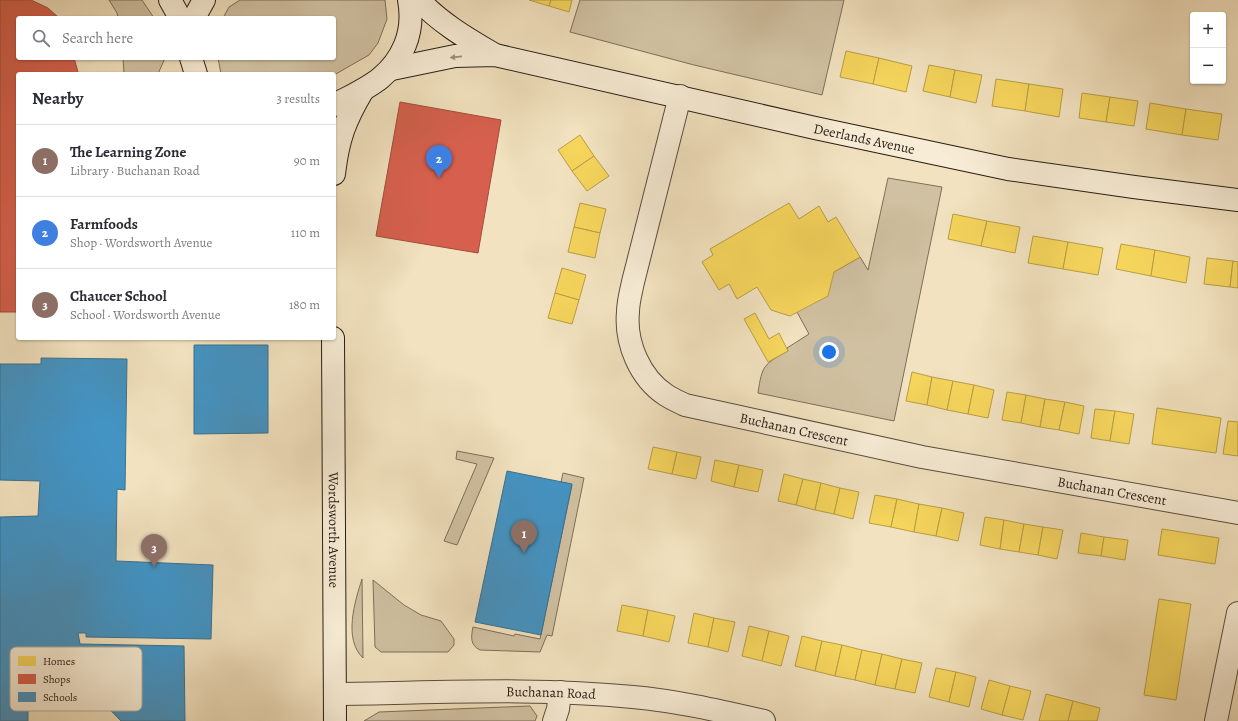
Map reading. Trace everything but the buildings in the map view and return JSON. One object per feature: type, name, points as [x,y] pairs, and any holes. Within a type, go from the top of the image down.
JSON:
[{"type":"street","points":[[170,0],[179,16]]},
{"type":"street","points":[[195,16],[204,0]]},
{"type":"street","points":[[336,104],[378,81],[392,69],[399,59],[409,34],[412,14],[409,0]]},
{"type":"street","name":"Deerlands Avenue","points":[[419,0],[429,11],[453,29],[495,55]]},
{"type":"street","name":"Deerlands Avenue","points":[[392,69],[455,56],[495,55],[815,128],[1008,169],[1238,200]]},
{"type":"street","points":[[192,60],[195,72]]},
{"type":"street","points":[[336,160],[339,139],[348,115],[364,89]]},
{"type":"street","name":"Buchanan Crescent","points":[[680,96],[633,282],[628,312],[628,333],[635,356],[646,377],[666,395],[686,405],[922,457],[1238,513]]},
{"type":"street","name":"Wordsworth Avenue","points":[[333,340],[335,721]]},
{"type":"street","points":[[1216,721],[1238,613]]},
{"type":"street","name":"Buchanan Road","points":[[335,694],[512,691],[560,692],[634,697],[704,707],[764,721]]},
{"type":"street","points":[[554,721],[558,709],[560,692]]},
{"type":"shaded area","points":[[109,0],[142,0],[153,16],[118,16]]},
{"type":"shaded area","points":[[240,0],[385,0],[387,19],[378,43],[369,55],[336,74],[336,72],[221,72],[218,60],[336,60],[336,16],[224,16],[229,7]]},
{"type":"shaded area","points":[[580,0],[844,0],[822,95],[694,65],[570,32]]},
{"type":"shaded area","points":[[123,60],[164,60],[159,72],[124,72]]},
{"type":"shaded area","points":[[888,178],[942,187],[894,421],[758,393],[761,376],[766,366],[774,359],[788,351],[787,348],[809,334],[797,312],[834,272],[860,257],[868,270]]},
{"type":"shaded area","points":[[457,451],[494,458],[457,545],[444,541],[477,464],[456,459]]},
{"type":"shaded area","points":[[563,473],[584,478],[552,636],[547,635],[540,652],[480,650],[474,646],[472,640],[473,627],[514,636],[515,634],[540,639],[572,485],[561,482]]},
{"type":"shaded area","points":[[362,579],[363,658],[353,641],[352,630],[352,620],[356,598]]},
{"type":"shaded area","points":[[373,580],[404,605],[421,615],[441,621],[454,639],[454,645],[448,652],[381,652],[375,647]]},
{"type":"shaded area","points":[[530,706],[537,716],[535,721],[364,721],[379,712]]},
{"type":"place","name":"Farmfoods","points":[[439,178]]},
{"type":"place","name":"The Learning Zone","points":[[524,553]]},
{"type":"place","name":"Chaucer School","points":[[154,567]]}]
